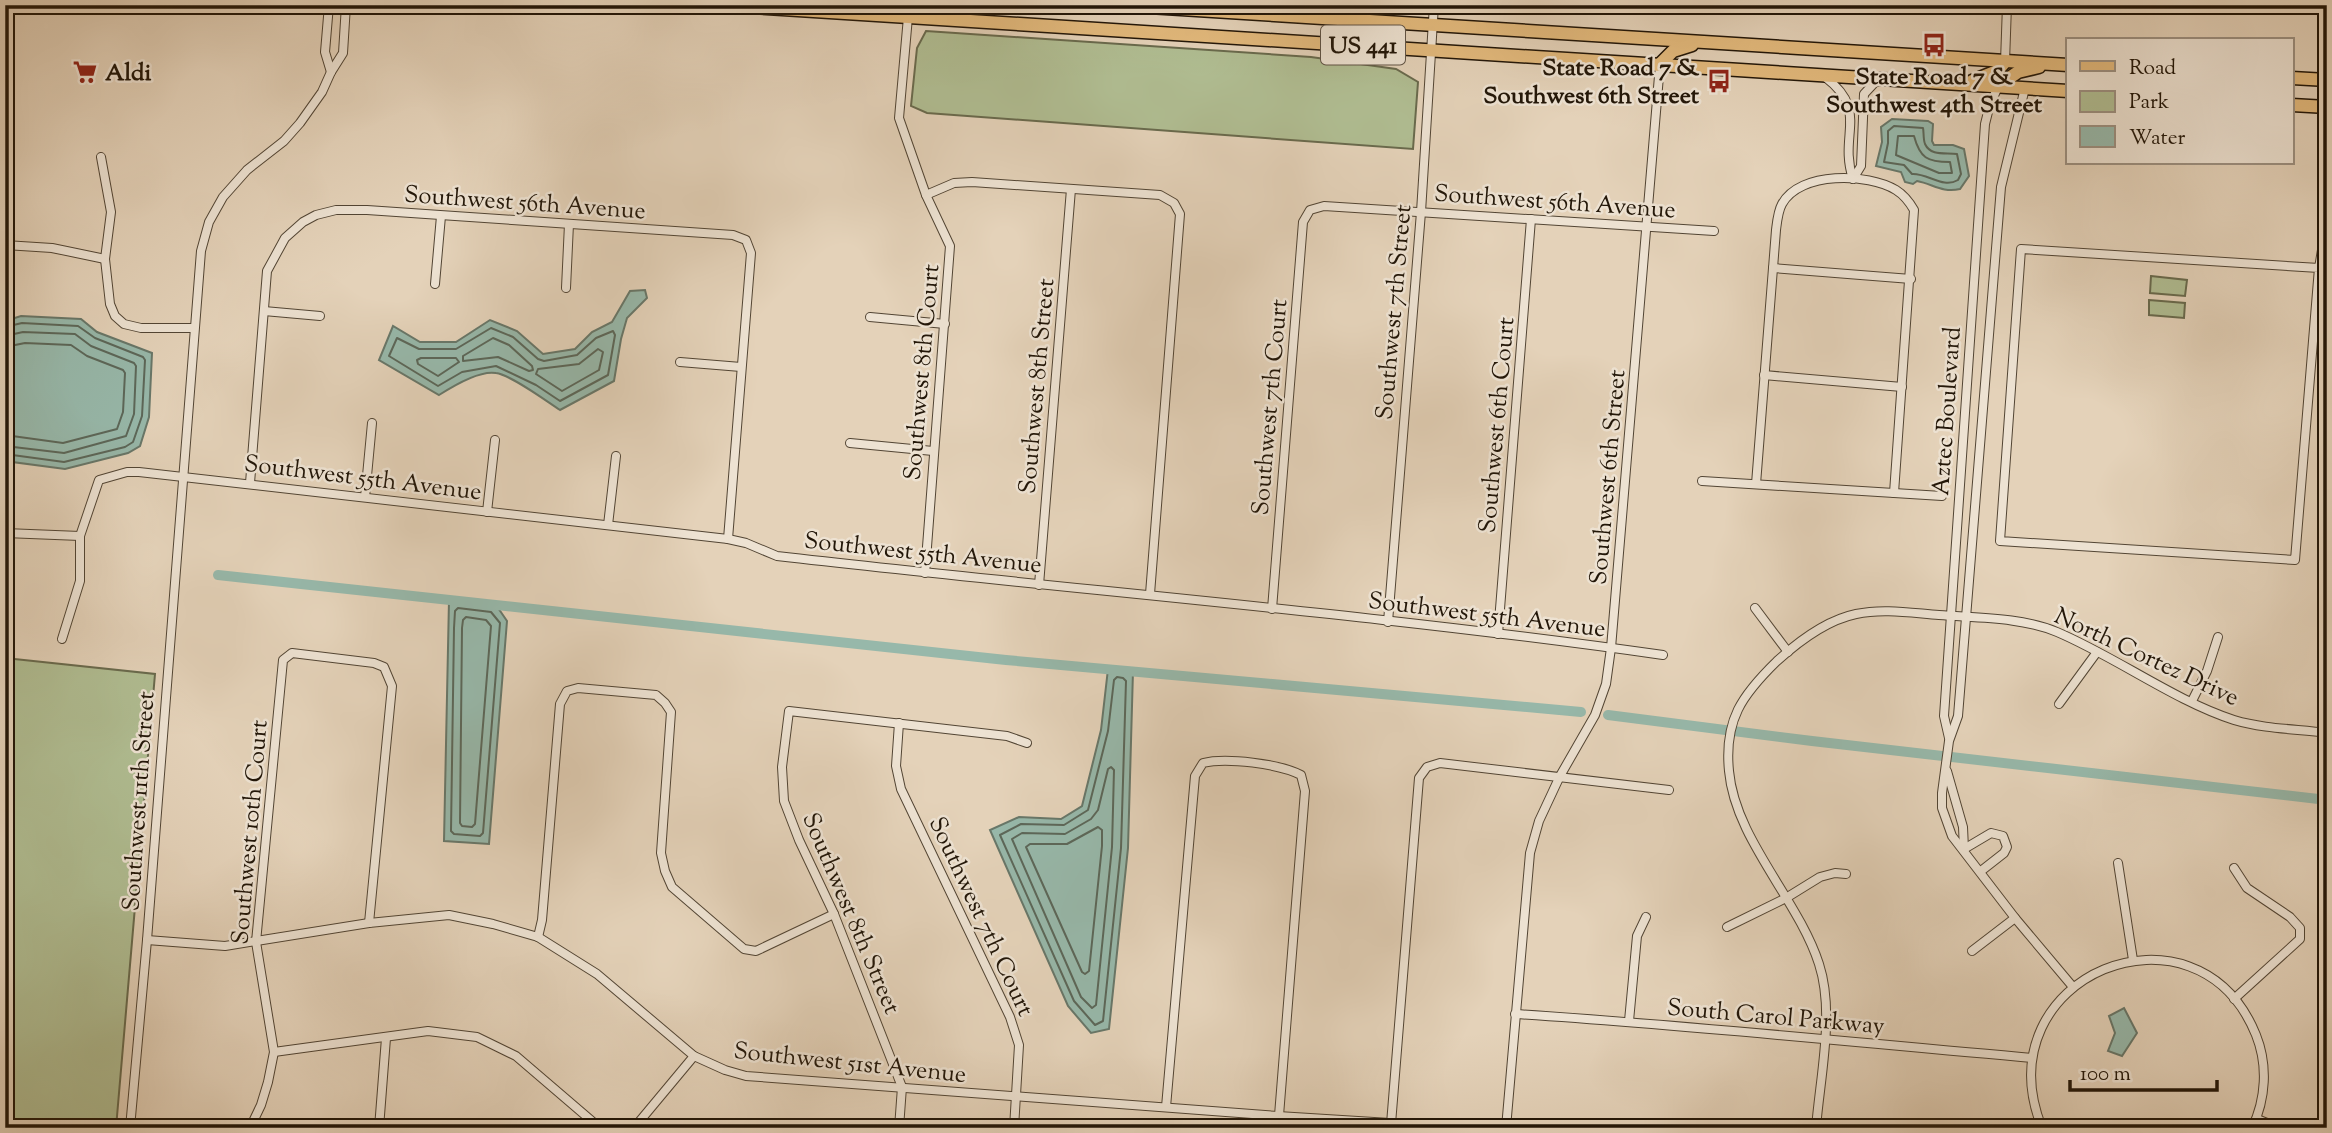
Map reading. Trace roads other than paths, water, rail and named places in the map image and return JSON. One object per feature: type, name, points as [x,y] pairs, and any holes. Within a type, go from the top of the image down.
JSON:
[{"type":"main road","name":"US 441","points":[[720,5],[2066,91]]},
{"type":"main road","points":[[863,13],[884,5]]},
{"type":"main road","points":[[908,17],[919,5]]},
{"type":"main road","name":"US 441","points":[[1117,5],[2066,65]]},
{"type":"main road","points":[[1660,64],[1673,51],[1703,43]]},
{"type":"main road","points":[[1961,84],[1985,77],[1997,71],[2005,62]]},
{"type":"main road","points":[[1999,85],[2018,72],[2053,64]]},
{"type":"main road","points":[[2294,78],[2327,80]]},
{"type":"main road","points":[[2294,105],[2327,107]]},
{"type":"street","points":[[329,5],[326,52],[331,72]]},
{"type":"street","name":"Southwest 11th Street","points":[[130,1128],[201,251],[209,222],[223,197],[247,170],[284,141],[322,92],[342,53],[346,5]]},
{"type":"street","name":"Southwest 7th Street","points":[[1388,622],[1421,212],[1434,5]]},
{"type":"street","points":[[2005,62],[2007,5]]},
{"type":"street","name":"Southwest 8th Court","points":[[908,17],[899,118],[926,195],[950,246],[925,573]]},
{"type":"street","name":"Southwest 6th Street","points":[[1506,1128],[1530,853],[1539,821],[1560,776],[1595,715],[1606,684],[1660,64]]},
{"type":"street","points":[[1823,75],[1847,97],[1850,111],[1848,163],[1853,178]]},
{"type":"street","points":[[1853,178],[1861,166],[1864,94],[1879,78]]},
{"type":"street","name":"Aztec Boulevard","points":[[1999,85],[1985,124],[1944,716],[1949,741],[1942,808],[1952,836],[2015,918],[2073,987]]},
{"type":"street","name":"Aztec Boulevard","points":[[1949,741],[1958,716],[2001,187],[2025,88]]},
{"type":"street","points":[[101,157],[111,212],[105,259],[110,304],[115,317],[124,324],[141,328],[194,328]]},
{"type":"street","points":[[1756,484],[1776,230],[1781,204],[1804,185],[1835,177],[1853,178],[1869,180],[1896,190],[1909,201],[1914,210],[1894,493]]},
{"type":"street","points":[[926,195],[954,183],[1160,195],[1174,203],[1180,214],[1150,594]]},
{"type":"street","name":"Southwest 8th Street","points":[[1039,585],[1071,190]]},
{"type":"street","name":"Southwest 56th Avenue","points":[[1310,210],[1324,206],[1714,231]]},
{"type":"street","name":"Southwest 56th Avenue","points":[[264,311],[267,271],[285,238],[303,222],[316,215],[336,210],[733,235],[746,240],[751,253],[740,367]]},
{"type":"street","name":"Southwest 7th Court","points":[[1272,609],[1303,222],[1310,210]]},
{"type":"street","points":[[435,284],[441,216]]},
{"type":"street","name":"Southwest 6th Court","points":[[1498,634],[1531,219]]},
{"type":"street","points":[[2323,269],[2021,249],[2000,541],[2295,560],[2323,269],[2327,220]]},
{"type":"street","points":[[566,288],[569,224]]},
{"type":"street","points":[[5,245],[52,248],[105,259]]},
{"type":"street","points":[[1773,268],[1911,279]]},
{"type":"street","points":[[250,483],[264,311],[320,316]]},
{"type":"street","points":[[870,317],[945,324]]},
{"type":"street","points":[[680,362],[740,367],[728,539]]},
{"type":"street","points":[[1764,375],[1902,387]]},
{"type":"street","points":[[365,497],[372,423]]},
{"type":"street","points":[[487,512],[495,440]]},
{"type":"street","points":[[850,443],[933,451]]},
{"type":"street","points":[[608,525],[616,456]]},
{"type":"street","points":[[62,639],[80,581],[80,536],[99,480],[127,472],[182,477]]},
{"type":"street","name":"Southwest 55th Avenue","points":[[182,477],[728,539],[746,543],[777,556],[1039,585],[1150,594],[1663,655]]},
{"type":"street","points":[[1702,481],[1942,496]]},
{"type":"street","points":[[5,533],[80,536]]},
{"type":"street","points":[[1957,539],[1972,539]]},
{"type":"street","points":[[1755,608],[1788,652]]},
{"type":"street","name":"North Cortez Drive","points":[[1816,1128],[1825,999],[1819,964],[1813,947],[1737,807],[1729,771],[1730,740],[1736,715],[1753,684],[1788,652],[1822,628],[1857,614],[1895,611],[2043,627],[2235,720],[2327,733]]},
{"type":"street","points":[[2192,701],[2207,671],[2218,637]]},
{"type":"street","points":[[2059,704],[2097,652]]},
{"type":"street","name":"Southwest 10th Court","points":[[250,1128],[268,1083],[274,1052],[256,942],[283,660],[292,653],[374,663],[384,667],[392,686],[369,923]]},
{"type":"street","points":[[538,937],[542,920],[560,704],[567,691],[578,688],[656,695],[671,712],[661,853],[672,887],[744,949],[756,950],[834,914]]},
{"type":"street","name":"Southwest 8th Street","points":[[899,723],[789,711],[782,767],[784,801],[834,914],[902,1087],[899,1128]]},
{"type":"street","points":[[899,723],[1007,736],[1027,743]]},
{"type":"street","name":"Southwest 7th Court","points":[[899,723],[896,766],[901,789],[1010,1017],[1019,1045],[1014,1128]]},
{"type":"street","points":[[1166,1107],[1195,776],[1203,763],[1216,760],[1289,769],[1301,775],[1305,791],[1278,1128]]},
{"type":"street","points":[[1391,1124],[1419,778],[1427,767],[1440,763],[1669,790]]},
{"type":"street","name":"Aztec Boulevard","points":[[1947,769],[1963,827],[1964,849]]},
{"type":"street","points":[[1964,849],[1991,833],[2003,836],[2007,847],[2004,853],[1981,871]]},
{"type":"street","points":[[2118,863],[2133,960]]},
{"type":"street","points":[[2234,868],[2247,888],[2290,917],[2300,928],[2300,939],[2234,999]]},
{"type":"street","points":[[1727,928],[1820,877],[1835,873],[1846,874]]},
{"type":"street","name":"Southwest 51st Avenue","points":[[147,940],[225,946],[369,923],[449,915],[538,937],[597,974],[694,1056],[746,1076],[1470,1128]]},
{"type":"street","points":[[1629,1021],[1637,936],[1646,917]]},
{"type":"street","points":[[1972,951],[2015,918]]},
{"type":"street","points":[[2042,1128],[2032,1093],[2032,1058],[2046,1018],[2058,1001],[2091,974],[2133,960],[2165,961],[2196,970],[2223,987],[2234,999],[2252,1025],[2262,1055],[2264,1087],[2257,1119],[2252,1128]]},
{"type":"street","name":"South Carol Parkway","points":[[1516,1014],[1629,1021],[2032,1058]]},
{"type":"street","points":[[274,1052],[428,1031],[477,1037],[516,1056],[600,1128]]},
{"type":"street","points":[[379,1128],[386,1038]]},
{"type":"street","points":[[634,1128],[694,1056]]},
{"type":"street","points":[[2257,1119],[2279,1128]]},
{"type":"water","points":[[1892,119],[1928,121],[1933,124],[1934,145],[1953,145],[1964,149],[1969,176],[1960,189],[1943,189],[1917,181],[1913,184],[1905,182],[1901,172],[1876,166],[1882,142],[1881,127]]},
{"type":"water","points":[[645,290],[647,298],[627,318],[614,381],[560,410],[519,383],[496,373],[474,376],[439,395],[379,360],[393,326],[420,342],[456,342],[490,320],[517,331],[543,354],[575,349],[592,332],[612,322],[630,291]]},
{"type":"water","points":[[21,316],[81,319],[97,332],[152,353],[149,417],[140,446],[128,453],[65,469],[5,461],[5,321]]},
{"type":"water","points":[[449,600],[496,605],[507,621],[489,844],[444,841]]},
{"type":"water","points":[[1108,669],[1133,671],[1128,848],[1109,1029],[1091,1033],[1068,1006],[990,830],[1019,817],[1061,819],[1082,806],[1101,730]]},
{"type":"water","points":[[2124,1008],[2137,1033],[2122,1056],[2108,1051],[2115,1033],[2109,1016]]},
{"type":"waterway","points":[[218,575],[1006,660],[1581,712]]},
{"type":"waterway","points":[[1608,715],[2327,800]]},
{"type":"place","name":"State Road 7 & Southwest 4th Street","points":[[1934,45]]},
{"type":"place","name":"Aldi","points":[[85,72]]},
{"type":"place","name":"State Road 7 & Southwest 6th Street","points":[[1719,81]]}]
